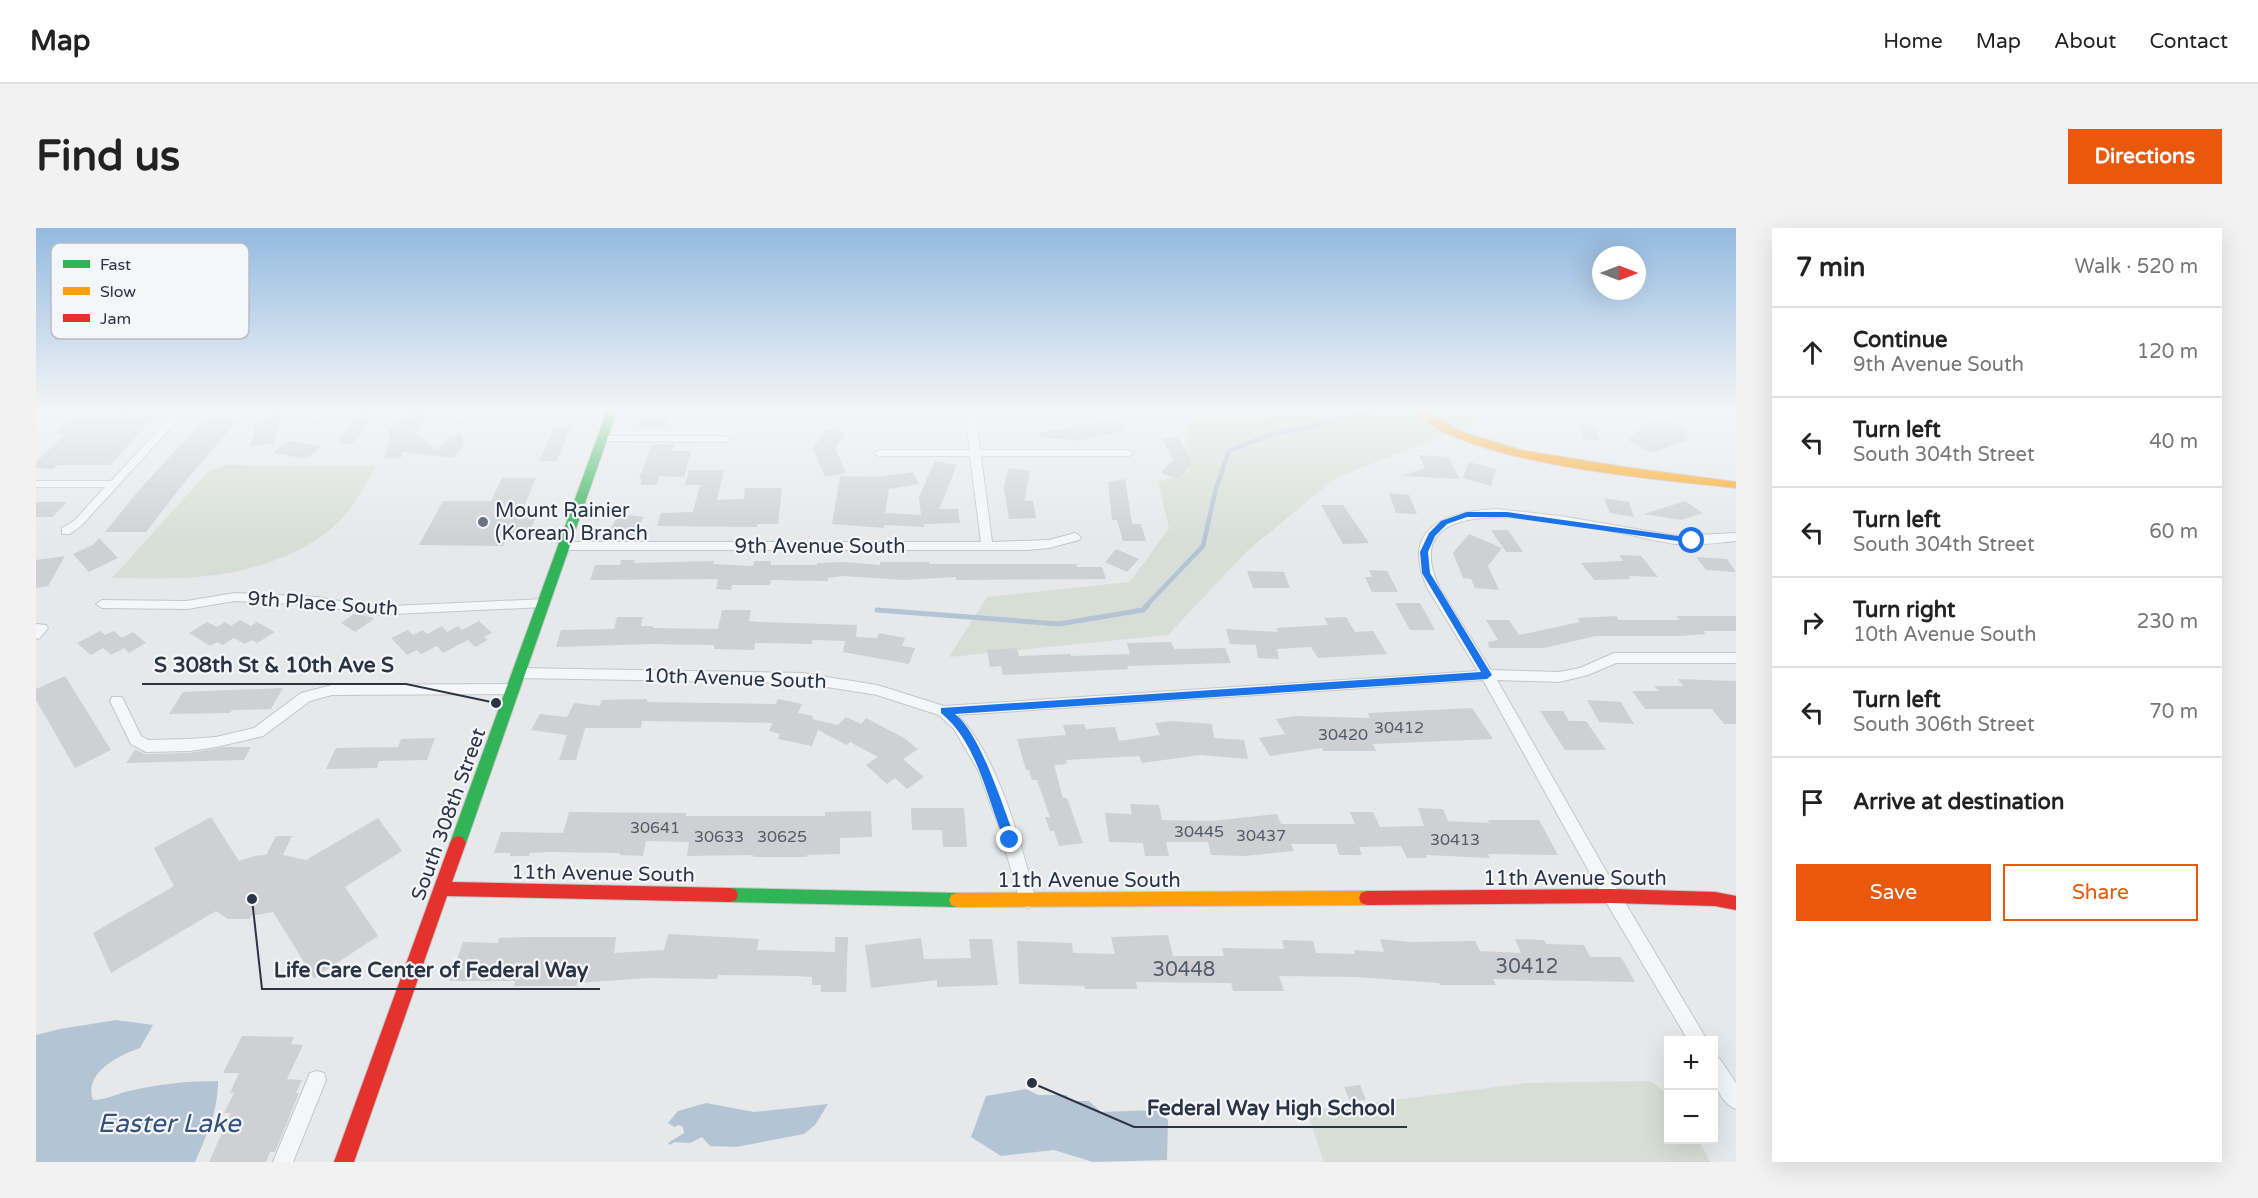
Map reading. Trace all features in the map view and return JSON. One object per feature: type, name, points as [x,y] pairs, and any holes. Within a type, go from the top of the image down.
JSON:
[{"type":"street","points":[[66,531],[78,523],[140,455]]},
{"type":"street","name":"South 308th Street","points":[[344,1162],[596,455]]},
{"type":"street","points":[[975,455],[987,546]]},
{"type":"street","points":[[1532,455],[1575,463],[1736,485]]},
{"type":"street","points":[[36,484],[112,484]]},
{"type":"street","points":[[1477,503],[1486,513]]},
{"type":"street","points":[[1695,1036],[1611,896],[1487,675],[1426,573],[1424,552],[1431,535],[1444,522],[1458,516],[1486,513],[1678,540],[1736,537]]},
{"type":"street","name":"9th Avenue South","points":[[564,546],[987,546],[1036,545],[1075,537]]},
{"type":"street","name":"9th Place South","points":[[102,604],[187,606],[235,597],[316,601],[372,611],[544,603]]},
{"type":"street","points":[[36,628],[42,628],[36,635]]},
{"type":"street","name":"10th Avenue South","points":[[518,674],[729,675],[802,678],[877,690],[944,711],[1487,675],[1559,676],[1583,672],[1614,658],[1736,658]]},
{"type":"street","points":[[117,701],[136,740],[146,746],[177,746],[216,742],[258,732],[306,697],[332,690],[513,689]]},
{"type":"street","points":[[944,711],[965,731],[985,772],[1010,840],[1028,901]]},
{"type":"street","name":"11th Avenue South","points":[[441,889],[1028,901],[1611,896],[1715,899],[1736,903]]},
{"type":"street","points":[[1718,1073],[1736,1100]]},
{"type":"street","points":[[283,1162],[318,1080]]},
{"type":"shaded area","points":[[1188,455],[1395,455],[1337,477],[1247,551],[1168,635],[949,657],[987,597],[1130,582],[1169,528],[1158,482],[1188,472]]},
{"type":"shaded area","points":[[226,465],[376,466],[353,505],[339,522],[320,537],[292,553],[247,569],[225,573],[181,578],[112,578],[209,471]]},
{"type":"shaded area","points":[[1650,1081],[1664,1091],[1664,1144],[1700,1144],[1711,1162],[1324,1162],[1307,1111],[1527,1083]]},
{"type":"water","name":"Easter Lake","points":[[116,1020],[153,1025],[140,1048],[113,1060],[98,1074],[91,1090],[93,1100],[162,1085],[218,1081],[214,1113],[195,1162],[36,1162],[36,1035]]},
{"type":"water","points":[[1026,1089],[1038,1095],[1066,1095],[1071,1101],[1089,1101],[1101,1112],[1157,1110],[1168,1120],[1167,1160],[1093,1162],[1054,1150],[1001,1156],[971,1137],[986,1096]]},
{"type":"water","points":[[706,1103],[754,1112],[828,1104],[815,1125],[804,1134],[736,1147],[710,1146],[702,1137],[690,1143],[675,1142],[670,1145],[668,1143],[684,1133],[683,1127],[679,1125],[674,1127],[668,1123],[678,1111]]},
{"type":"building","points":[[44,455],[120,455],[110,465],[58,465],[53,469],[36,468],[36,462]]},
{"type":"building","points":[[172,455],[208,455],[146,532],[105,532]]},
{"type":"building","points":[[282,455],[311,455],[306,459]]},
{"type":"building","points":[[385,455],[402,455],[401,458],[384,459]]},
{"type":"building","points":[[424,455],[456,455],[453,458]]},
{"type":"building","points":[[542,455],[560,455],[557,461],[539,461]]},
{"type":"building","points":[[648,455],[690,455],[684,477],[660,476],[656,485],[640,485],[642,479],[639,479]]},
{"type":"building","points":[[816,455],[838,455],[846,473],[825,477]]},
{"type":"building","points":[[1170,455],[1188,455],[1192,463],[1179,479],[1161,473],[1173,460]]},
{"type":"building","points":[[1419,455],[1448,457],[1460,479],[1401,476],[1425,468]]},
{"type":"building","points":[[935,461],[957,465],[939,509],[958,509],[960,523],[924,524],[924,527],[884,525],[884,528],[832,524],[840,476],[877,477],[913,472],[919,484],[889,489],[885,513],[921,515],[919,497]]},
{"type":"building","points":[[1469,462],[1496,469],[1491,486],[1463,478]]},
{"type":"building","points":[[1008,468],[1030,471],[1024,501],[1033,501],[1036,518],[1009,519],[1004,488]]},
{"type":"building","points":[[689,470],[724,470],[717,500],[744,499],[745,488],[782,488],[778,524],[757,524],[757,527],[657,526],[661,513],[693,512],[700,485],[685,485]]},
{"type":"building","name":"Mount Rainier (Korean) Branch","points":[[502,478],[536,478],[524,506],[529,506],[526,511],[538,511],[529,533],[508,533],[503,546],[419,545],[443,501],[491,501]]},
{"type":"building","points":[[1125,479],[1132,524],[1141,524],[1146,541],[1123,541],[1117,520],[1112,520],[1108,482]]},
{"type":"building","points":[[1389,493],[1409,495],[1417,514],[1396,513]]},
{"type":"building","points":[[1604,498],[1629,502],[1634,517],[1610,513]]},
{"type":"building","points":[[1685,501],[1703,513],[1681,520],[1644,514]]},
{"type":"building","points":[[36,502],[67,502],[52,517],[36,517]]},
{"type":"building","points":[[1321,505],[1343,505],[1369,543],[1343,544]]},
{"type":"building","points":[[619,514],[644,517],[634,536],[608,533]]},
{"type":"building","points":[[1491,530],[1508,530],[1523,552],[1506,552]]},
{"type":"building","points":[[1469,534],[1502,548],[1488,566],[1499,590],[1475,588],[1471,579],[1463,578],[1453,553]]},
{"type":"building","points":[[99,538],[118,558],[89,572],[73,554],[93,545]]},
{"type":"building","points":[[1116,549],[1139,559],[1127,572],[1105,562]]},
{"type":"building","points":[[1619,555],[1641,556],[1658,577],[1629,576],[1631,579],[1594,580],[1581,563],[1623,561]]},
{"type":"building","points":[[65,556],[48,586],[36,588],[36,560]]},
{"type":"building","points":[[1696,557],[1727,559],[1736,572],[1706,570]]},
{"type":"building","points":[[621,560],[635,560],[634,563],[714,561],[713,564],[753,566],[754,561],[771,561],[771,565],[817,565],[817,563],[843,562],[880,565],[880,562],[1076,564],[1077,567],[1102,567],[1106,579],[956,580],[956,577],[903,580],[843,576],[828,578],[828,581],[771,580],[770,585],[732,585],[731,590],[716,589],[718,579],[590,580],[595,565],[620,565]]},
{"type":"building","points":[[1369,570],[1387,571],[1398,592],[1372,592],[1365,577],[1372,577]]},
{"type":"building","points":[[1247,571],[1284,572],[1290,588],[1253,588]]},
{"type":"building","points":[[1395,603],[1420,603],[1435,630],[1410,630]]},
{"type":"building","points":[[722,610],[751,610],[749,621],[857,625],[856,637],[877,638],[879,633],[905,638],[902,646],[915,648],[909,664],[843,652],[845,641],[812,640],[812,644],[755,643],[754,650],[714,649],[714,645],[650,644],[556,647],[561,630],[614,629],[617,617],[643,617],[641,626],[653,626],[653,628],[718,629]]},
{"type":"building","points":[[354,614],[374,619],[355,632],[341,623]]},
{"type":"building","points":[[1616,616],[1619,620],[1680,620],[1676,616],[1736,616],[1736,631],[1703,631],[1706,634],[1680,636],[1596,636],[1544,648],[1489,648],[1488,642],[1498,640],[1486,620],[1509,620],[1519,635],[1580,622],[1577,618]]},
{"type":"building","points":[[1346,617],[1355,632],[1373,631],[1387,654],[1318,658],[1311,647],[1277,649],[1279,659],[1258,658],[1256,645],[1230,644],[1226,629],[1278,632],[1276,628],[1328,625],[1324,618]]},
{"type":"building","points":[[240,620],[251,626],[257,622],[275,632],[257,643],[252,640],[245,644],[234,638],[223,645],[217,642],[210,646],[189,633],[207,622],[217,627],[225,622],[231,626]]},
{"type":"building","points":[[479,621],[492,633],[484,637],[488,640],[475,647],[468,640],[443,653],[437,646],[421,654],[417,650],[407,655],[391,638],[408,630],[413,635],[423,630],[427,634],[442,626],[447,632],[458,626],[462,630]]},
{"type":"building","points":[[100,631],[105,635],[114,631],[122,638],[133,632],[146,643],[129,653],[124,648],[111,655],[103,648],[91,655],[77,643]]},
{"type":"building","points":[[1171,642],[1174,649],[1225,648],[1231,663],[1127,666],[1128,669],[1003,675],[1001,666],[990,667],[987,650],[1017,648],[1019,656],[1130,654],[1127,643]]},
{"type":"building","points":[[65,676],[111,750],[75,768],[36,700],[36,689]]},
{"type":"building","points":[[1678,679],[1736,681],[1736,724],[1724,724],[1712,709],[1645,709],[1632,691],[1659,691],[1654,686],[1683,686]]},
{"type":"building","points":[[283,688],[271,709],[232,710],[230,713],[169,714],[183,692]]},
{"type":"building","points":[[647,699],[647,702],[776,704],[778,699],[802,704],[798,713],[838,725],[846,717],[861,724],[866,718],[904,738],[918,749],[903,759],[924,777],[907,789],[895,778],[887,784],[866,765],[878,757],[850,742],[847,745],[818,730],[812,746],[778,739],[780,734],[769,731],[773,723],[642,721],[641,728],[585,728],[576,760],[559,760],[567,735],[531,730],[540,714],[567,717],[574,703],[600,706],[602,700]]},
{"type":"building","points":[[1587,700],[1621,702],[1634,724],[1599,722]]},
{"type":"building","points":[[1472,708],[1493,739],[1373,744],[1376,751],[1323,751],[1322,748],[1270,756],[1259,738],[1285,734],[1276,719],[1295,716],[1370,718],[1368,713]]},
{"type":"building","points":[[1540,711],[1563,711],[1569,721],[1586,721],[1606,750],[1565,750]]},
{"type":"building","points":[[1172,721],[1212,724],[1214,738],[1244,740],[1248,759],[1200,755],[1142,763],[1139,756],[1066,760],[1067,764],[1054,765],[1063,798],[1067,798],[1083,843],[1059,846],[1054,831],[1050,831],[1045,817],[1050,817],[1037,780],[1032,780],[1029,770],[1026,770],[1017,739],[1066,735],[1063,725],[1084,724],[1086,729],[1115,727],[1119,741],[1160,735],[1155,723]]},
{"type":"building","points":[[435,738],[427,760],[379,761],[377,768],[326,769],[336,748],[398,747],[401,739]]},
{"type":"building","points":[[224,747],[251,747],[244,760],[126,763],[135,750],[146,754],[189,753]]},
{"type":"building","points":[[1130,804],[1159,805],[1162,820],[1212,821],[1277,814],[1281,824],[1355,824],[1350,812],[1373,812],[1380,827],[1424,826],[1418,808],[1443,809],[1448,821],[1489,823],[1488,820],[1539,820],[1558,855],[1488,854],[1490,858],[1426,855],[1427,858],[1407,858],[1401,846],[1359,847],[1362,855],[1339,855],[1336,844],[1291,844],[1294,851],[1245,856],[1211,855],[1208,842],[1166,842],[1169,856],[1145,856],[1143,843],[1109,842],[1105,813],[1132,814]]},
{"type":"building","points":[[911,808],[964,808],[967,847],[943,847],[942,830],[912,830]]},
{"type":"building","points":[[871,811],[872,837],[840,838],[840,854],[807,855],[807,857],[687,856],[689,842],[646,841],[643,856],[620,855],[620,853],[549,852],[530,853],[529,856],[510,856],[510,853],[494,853],[501,832],[563,833],[569,812],[686,813],[686,816],[825,816],[825,812]]},
{"type":"building","points":[[211,817],[239,861],[266,855],[276,836],[292,836],[283,855],[306,860],[378,818],[402,851],[345,887],[378,936],[314,978],[273,912],[251,916],[250,919],[228,919],[216,911],[111,973],[93,933],[174,886],[154,848]]},
{"type":"building","points":[[668,934],[759,939],[757,950],[835,952],[835,937],[848,937],[846,992],[821,992],[821,985],[812,985],[812,977],[796,976],[718,975],[717,979],[648,978],[577,983],[576,986],[514,986],[515,981],[450,981],[463,942],[498,943],[499,938],[527,937],[616,937],[614,953],[664,950]]},
{"type":"building","points":[[1168,935],[1173,956],[1224,956],[1222,948],[1284,949],[1282,940],[1313,941],[1316,953],[1355,954],[1354,950],[1384,952],[1380,939],[1410,942],[1475,941],[1480,951],[1521,953],[1515,939],[1544,940],[1546,944],[1584,945],[1590,957],[1621,957],[1635,982],[1493,979],[1496,985],[1440,985],[1439,983],[1355,977],[1279,976],[1284,991],[1233,991],[1231,983],[1136,982],[1137,989],[1085,989],[1084,986],[1019,984],[1017,941],[1072,943],[1073,953],[1115,954],[1111,937]]},
{"type":"building","points":[[921,938],[924,959],[971,958],[969,939],[992,939],[998,985],[937,987],[937,980],[871,988],[865,945]]},
{"type":"building","points":[[242,1036],[294,1037],[291,1044],[303,1045],[287,1079],[302,1080],[296,1093],[299,1093],[275,1152],[270,1152],[266,1162],[209,1162],[231,1113],[224,1113],[234,1093],[230,1093],[239,1073],[223,1073]]},
{"type":"building","points":[[1360,1085],[1366,1100],[1350,1101],[1344,1087]]},
{"type":"waterway","points":[[1145,607],[1203,546],[1216,488],[1228,455]]},
{"type":"waterway","points":[[877,610],[1059,624],[1143,610],[1147,606]]},
{"type":"traffic: fast","points":[[458,843],[596,455]]},
{"type":"traffic: fast","points":[[730,895],[957,900]]},
{"type":"traffic: slow","points":[[1528,455],[1624,471],[1736,485]]},
{"type":"traffic: slow","points":[[957,900],[1367,898]]},
{"type":"traffic: jam","points":[[344,1162],[458,843]]},
{"type":"traffic: jam","points":[[442,889],[730,895]]},
{"type":"traffic: jam","points":[[1367,898],[1611,896],[1715,899],[1736,903]]},
{"type":"place","name":"Mount Rainier (Korean) Branch","points":[[483,522]]},
{"type":"place","name":"S 308th St & 10th Ave S","points":[[496,703]]},
{"type":"place","name":"Life Care Center of Federal Way","points":[[252,899]]},
{"type":"place","name":"Federal Way High School","points":[[1032,1083]]},
{"type":"route","points":[[1010,840],[970,740],[958,721],[944,711],[1487,675],[1426,573],[1424,552],[1431,535],[1444,522],[1474,513],[1507,514],[1692,541]]}]
